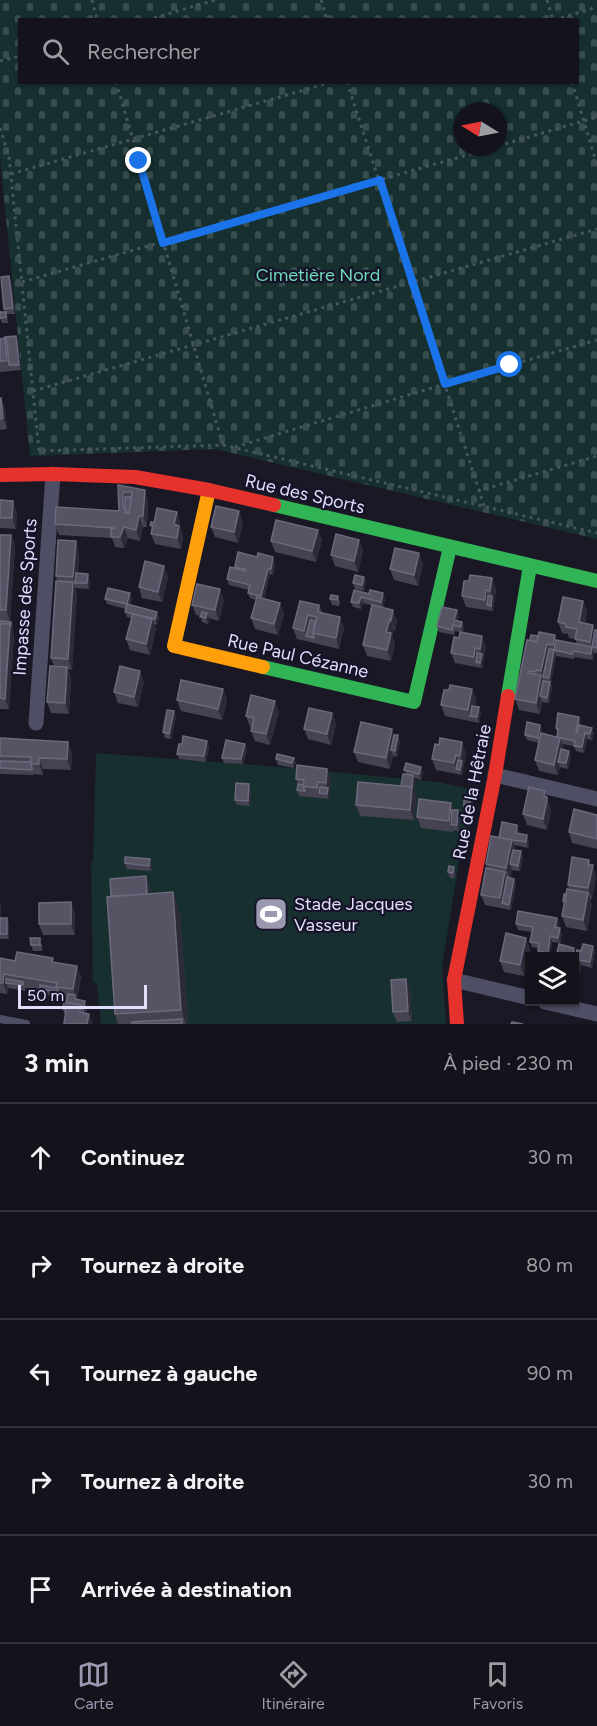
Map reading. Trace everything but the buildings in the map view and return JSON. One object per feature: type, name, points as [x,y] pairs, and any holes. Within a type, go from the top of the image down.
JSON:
[{"type":"street","name":"Impasse des Sports","points":[[36,723],[54,474]]},
{"type":"street","name":"Rue des Sports","points":[[0,475],[135,477],[209,490],[597,581]]},
{"type":"street","name":"Rue Paul Cézanne","points":[[209,490],[174,646],[414,702],[450,547]]},
{"type":"street","name":"Rue de la Hêtraie","points":[[457,1024],[454,980],[495,775],[530,566]]},
{"type":"street","points":[[495,775],[597,799]]},
{"type":"street","points":[[454,980],[525,997]]},
{"type":"street","points":[[562,1006],[597,1014]]},
{"type":"lane","points":[[0,1019],[26,1024]]},
{"type":"path","points":[[92,0],[96,18]]},
{"type":"path","points":[[154,18],[215,0]]},
{"type":"path","points":[[321,0],[326,18]]},
{"type":"path","points":[[548,0],[553,18]]},
{"type":"path","points":[[561,18],[597,7]]},
{"type":"path","points":[[0,61],[18,56]]},
{"type":"path","points":[[117,84],[223,445]]},
{"type":"path","points":[[11,174],[325,84]]},
{"type":"path","points":[[348,84],[484,506]]},
{"type":"path","points":[[573,84],[597,165]]},
{"type":"path","points":[[507,144],[597,117]]},
{"type":"path","points":[[0,128],[9,157],[39,451],[223,445],[597,533]]},
{"type":"path","points":[[22,282],[464,156]]},
{"type":"path","points":[[33,391],[597,229]]},
{"type":"path","points":[[234,448],[597,340]]},
{"type":"path","points":[[478,491],[597,456]]},
{"type":"green space","name":"Cimetière Nord","points":[[0,0],[597,0],[597,539],[215,449],[30,456],[0,158]]},
{"type":"green space","name":"Stade Jacques Vasseur","points":[[96,753],[438,782],[475,790],[465,856],[460,856],[442,966],[446,1024],[101,1024],[97,983],[93,983],[91,862],[93,861]]},
{"type":"traffic: fast","points":[[274,505],[597,581]]},
{"type":"traffic: fast","points":[[263,667],[414,702],[450,547]]},
{"type":"traffic: fast","points":[[508,696],[530,566]]},
{"type":"traffic: slow","points":[[209,490],[174,646],[263,667]]},
{"type":"traffic: jam","points":[[0,475],[135,477],[209,490],[274,505]]},
{"type":"traffic: jam","points":[[457,1024],[454,980],[495,775],[508,696]]},
{"type":"place","name":"Stade Jacques Vasseur","points":[[271,914]]},
{"type":"route","points":[[139,161],[163,243],[380,180],[445,384],[510,365]]}]
